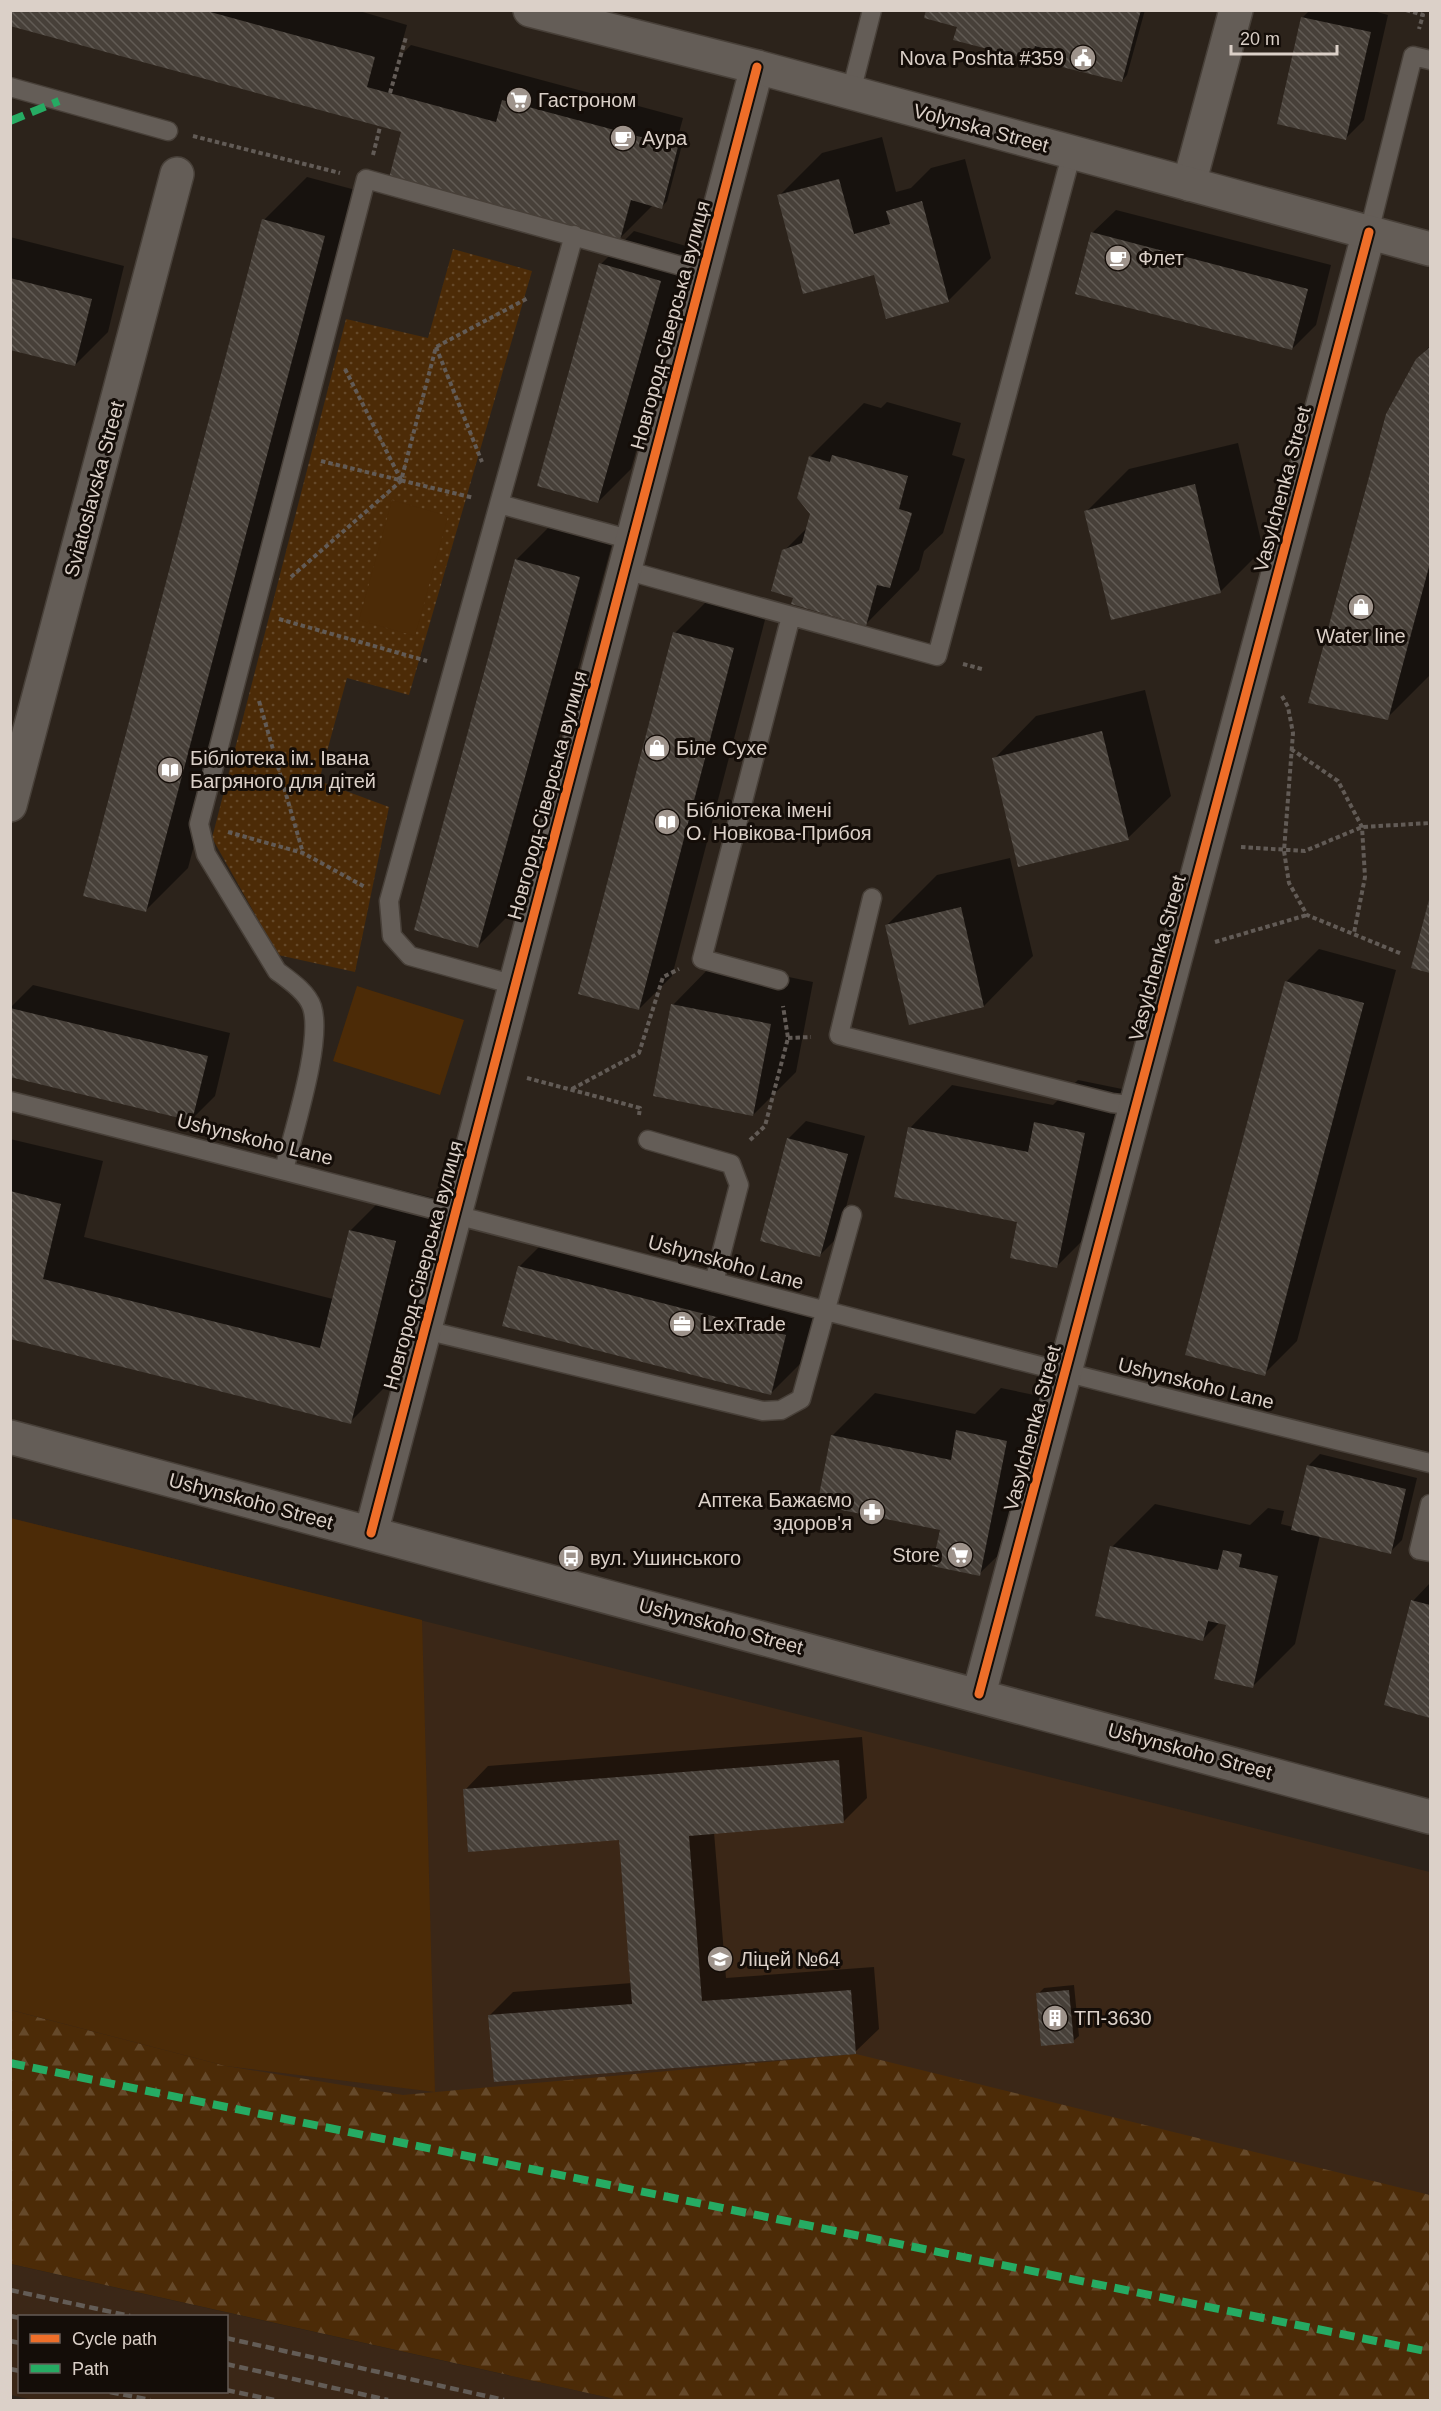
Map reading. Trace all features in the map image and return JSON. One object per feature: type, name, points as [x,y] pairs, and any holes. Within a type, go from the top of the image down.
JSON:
[{"type":"street","name":"Volynska Street","points":[[530,10],[568,15],[1431,249]]},
{"type":"street","points":[[1189,184],[1236,10]]},
{"type":"street","name":"Новгород-Сіверська вулиця","points":[[371,1533],[757,67]]},
{"type":"street","name":"Sviatoslavska Street","points":[[10,805],[177,174]]},
{"type":"street","name":"Vasylchenka Street","points":[[979,1694],[1369,232]]},
{"type":"street","name":"Ushynskoho Street","points":[[10,1437],[979,1694],[1431,1817]]},
{"type":"lane","points":[[851,92],[872,10]]},
{"type":"lane","points":[[1369,232],[1413,56],[1431,60]]},
{"type":"lane","points":[[10,87],[168,131]]},
{"type":"lane","points":[[499,504],[791,616],[937,656],[1072,152]]},
{"type":"lane","points":[[284,1170],[315,1038],[312,1006],[294,984],[277,971],[206,854],[199,824],[252,611],[366,179],[703,272]]},
{"type":"lane","points":[[516,985],[410,956],[392,936],[389,901],[574,235]]},
{"type":"lane","points":[[779,980],[702,959],[791,616]]},
{"type":"lane","points":[[872,898],[839,1035],[1112,1103],[1137,1106]]},
{"type":"lane","name":"Ushynskoho Lane","points":[[10,1101],[455,1213],[826,1313],[1431,1464]]},
{"type":"lane","points":[[648,1140],[731,1164],[739,1185],[714,1282]]},
{"type":"lane","points":[[424,1330],[763,1410],[781,1410],[801,1399],[852,1215]]},
{"type":"lane","points":[[1431,1504],[1419,1550],[1431,1552]]},
{"type":"path","points":[[390,93],[406,37]]},
{"type":"path","points":[[168,131],[366,179],[380,127]]},
{"type":"path","points":[[252,611],[401,481],[436,346],[561,281]]},
{"type":"path","points":[[326,332],[401,481]]},
{"type":"path","points":[[436,346],[499,504]]},
{"type":"path","points":[[294,454],[499,504]]},
{"type":"path","points":[[252,611],[454,669]]},
{"type":"path","points":[[1277,686],[1288,707],[1293,733],[1284,851],[1288,883],[1307,915],[1338,930],[1354,933],[1402,954]]},
{"type":"path","points":[[259,700],[303,853]]},
{"type":"path","points":[[1291,749],[1338,781],[1362,827],[1365,878],[1354,933]]},
{"type":"path","points":[[1234,847],[1305,851],[1362,827],[1431,823]]},
{"type":"path","points":[[199,824],[303,853],[389,901]]},
{"type":"path","points":[[1208,944],[1307,915]]},
{"type":"path","points":[[572,1089],[639,1053],[663,977],[702,959]]},
{"type":"path","points":[[750,1140],[765,1126],[788,1038],[779,980]]},
{"type":"path","points":[[494,1069],[640,1108],[637,1130],[648,1140]]},
{"type":"shaded area","name":"Ліцей №64","points":[[11,1518],[1430,1872],[1430,2329],[11,2046]]},
{"type":"shaded area","points":[[10,2264],[619,2400],[33,2400],[11,2395]]},
{"type":"green space","points":[[453,249],[532,271],[409,695],[347,678],[319,781],[389,807],[355,972],[278,955],[212,838],[346,319],[428,338]]},
{"type":"green space","points":[[392,500],[448,516],[415,636],[359,620]]},
{"type":"green space","points":[[357,986],[464,1020],[440,1095],[333,1061]]},
{"type":"green space","points":[[10,1518],[422,1620],[435,2092],[226,2066],[11,2010]]},
{"type":"green space","points":[[10,2010],[226,2066],[403,2095],[856,2054],[1430,2195],[1430,2400],[619,2400],[11,2264]]},
{"type":"building","points":[[10,10],[203,10],[375,57],[367,87],[496,122],[502,100],[678,147],[662,209],[631,200],[620,240],[389,178],[401,132],[10,26]]},
{"type":"building","points":[[926,10],[1141,10],[1122,82],[1062,67],[1065,54],[1035,46],[1031,60],[953,40],[957,27],[924,18]]},
{"type":"building","points":[[1301,17],[1371,32],[1346,140],[1277,124]]},
{"type":"building","points":[[839,179],[854,234],[890,224],[886,211],[922,201],[949,302],[886,319],[874,275],[803,294],[777,195]]},
{"type":"building","points":[[262,219],[325,236],[146,912],[83,896]]},
{"type":"building","points":[[1091,232],[1308,289],[1292,350],[1075,294]]},
{"type":"building","points":[[599,263],[661,281],[598,503],[537,486]]},
{"type":"building","points":[[10,278],[92,299],[75,366],[10,350]]},
{"type":"building","points":[[1430,347],[1430,563],[1388,720],[1308,703],[1386,414],[1416,359]]},
{"type":"building","points":[[832,455],[908,476],[899,509],[912,513],[890,588],[877,585],[866,626],[791,604],[793,598],[771,591],[782,550],[802,543],[810,514],[797,498],[809,456],[830,462]]},
{"type":"building","points":[[1195,484],[1221,593],[1111,620],[1084,511]]},
{"type":"building","points":[[515,559],[580,577],[478,948],[414,930]]},
{"type":"building","points":[[673,632],[734,648],[639,1010],[578,994]]},
{"type":"building","points":[[1102,731],[1129,840],[1018,867],[992,758]]},
{"type":"building","points":[[1430,896],[1430,973],[1411,968]]},
{"type":"building","points":[[961,907],[984,1007],[909,1025],[885,925]]},
{"type":"building","points":[[1285,981],[1364,1003],[1265,1376],[1185,1355]]},
{"type":"building","points":[[671,1004],[771,1024],[753,1116],[653,1096]]},
{"type":"building","points":[[10,1008],[208,1056],[192,1121],[10,1077]]},
{"type":"building","points":[[1034,1122],[1085,1133],[1057,1268],[1010,1258],[1017,1222],[894,1197],[908,1127],[1028,1152]]},
{"type":"building","points":[[787,1138],[848,1154],[820,1257],[760,1241]]},
{"type":"building","points":[[10,1191],[61,1204],[43,1279],[320,1348],[349,1230],[396,1241],[351,1424],[10,1339]]},
{"type":"building","points":[[518,1266],[786,1335],[771,1395],[502,1326]]},
{"type":"building","points":[[956,1430],[1007,1441],[980,1576],[932,1566],[940,1530],[817,1505],[831,1435],[951,1460]]},
{"type":"building","points":[[1307,1465],[1406,1489],[1391,1554],[1291,1530]]},
{"type":"building","points":[[1110,1546],[1218,1570],[1223,1550],[1242,1554],[1239,1567],[1278,1576],[1253,1688],[1214,1679],[1226,1625],[1208,1621],[1203,1641],[1095,1616]]},
{"type":"building","points":[[1411,1600],[1430,1605],[1430,1718],[1384,1705]]},
{"type":"building","points":[[839,1760],[844,1823],[689,1836],[702,2001],[851,1990],[856,2054],[494,2082],[488,2015],[632,2004],[619,1840],[468,1852],[463,1789]]},
{"type":"building","name":"ТП-3630","points":[[1069,1990],[1074,2043],[1041,2046],[1036,1993]]},
{"type":"railway","points":[[10,2290],[125,2315]]},
{"type":"railway","points":[[10,2316],[18,2318]]},
{"type":"railway","points":[[228,2338],[504,2400]]},
{"type":"railway","points":[[10,2341],[18,2343]]},
{"type":"railway","points":[[228,2364],[388,2400]]},
{"type":"railway","points":[[10,2369],[18,2371]]},
{"type":"railway","points":[[228,2390],[274,2400]]},
{"type":"railway","points":[[115,2393],[150,2400]]},
{"type":"marked path","points":[[10,121],[59,101]]},
{"type":"marked path","points":[[10,2063],[1430,2352]]},
{"type":"cycle path","points":[[371,1533],[757,67]]},
{"type":"cycle path","points":[[979,1694],[1369,232]]},
{"type":"place","name":"Nova Poshta #359","points":[[1083,58]]},
{"type":"place","name":"Гастроном","points":[[519,100]]},
{"type":"place","name":"Аура","points":[[623,138]]},
{"type":"place","name":"Флет","points":[[1118,258]]},
{"type":"place","name":"Water line","points":[[1361,607]]},
{"type":"place","name":"Біле Сухе","points":[[657,748]]},
{"type":"place","name":"Бібліотека ім. Івана Багряного для дітей","points":[[170,770]]},
{"type":"place","name":"Бібліотека імені О. Новікова-Прибоя","points":[[667,822]]},
{"type":"place","name":"LexTrade","points":[[682,1324]]},
{"type":"place","name":"Аптека Бажаємо здоров'я","points":[[872,1512]]},
{"type":"place","name":"Store","points":[[960,1555]]},
{"type":"place","name":"вул. Ушинського","points":[[571,1558]]},
{"type":"place","name":"Ліцей №64","points":[[720,1959]]},
{"type":"place","name":"ТП-3630","points":[[1055,2018]]}]
